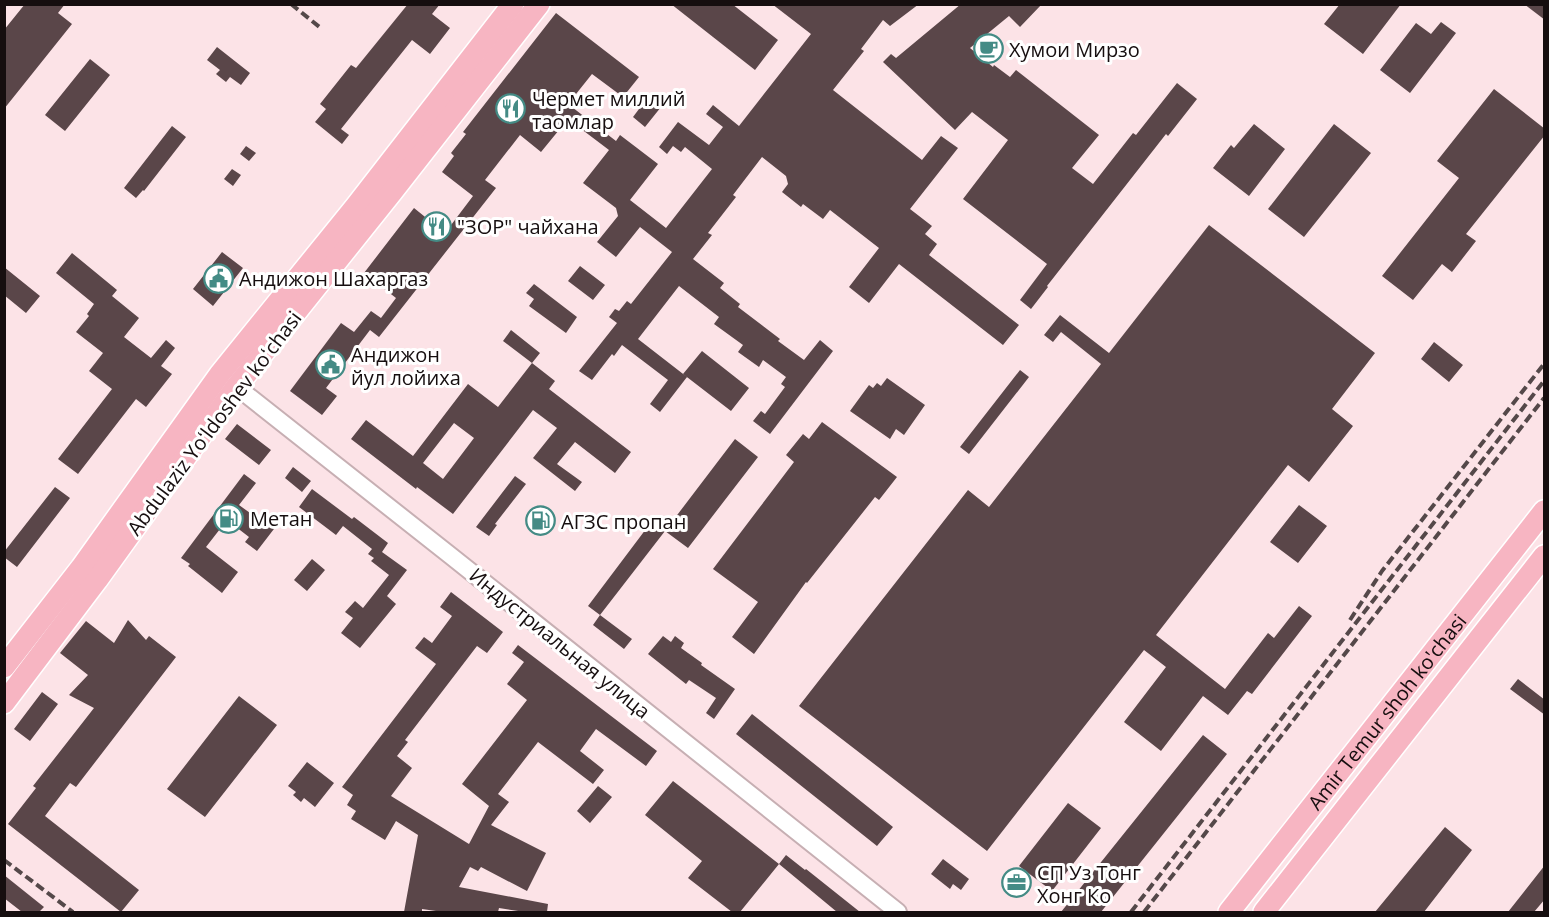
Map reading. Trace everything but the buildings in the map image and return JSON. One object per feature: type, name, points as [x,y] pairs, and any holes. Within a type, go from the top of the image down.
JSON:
[{"type":"main road","name":"Abdulaziz Yoʻldoshev koʻchasi","points":[[4,667],[228,381],[356,207],[513,4]]},
{"type":"main road","name":"Abdulaziz Yoʻldoshev koʻchasi","points":[[4,703],[97,580],[228,381],[392,192],[539,4]]},
{"type":"main road","name":"Amir Temur shoh ko'chasi","points":[[1230,912],[1545,511]]},
{"type":"main road","name":"Amir Temur shoh ko'chasi","points":[[1264,912],[1545,556]]},
{"type":"street","name":"Индустриальная улица","points":[[228,381],[898,912]]},
{"type":"railway","points":[[291,4],[322,29]]},
{"type":"railway","points":[[1350,620],[1382,571],[1544,364]]},
{"type":"railway","points":[[1131,912],[1544,381]]},
{"type":"railway","points":[[1144,912],[1544,398]]},
{"type":"railway","points":[[4,860],[73,912]]},
{"type":"place","name":"Хумои Мирзо","points":[[988,49]]},
{"type":"place","name":"Чермет миллий таомлар","points":[[511,109]]},
{"type":"place","name":"\"ЗОР\" чайхана","points":[[436,226]]},
{"type":"place","name":"Андижон Шахаргаз","points":[[218,278]]},
{"type":"place","name":"Андижон йул лойиха","points":[[330,365]]},
{"type":"place","name":"Метан","points":[[229,518]]},
{"type":"place","name":"АГЗС пропан","points":[[540,521]]},
{"type":"place","name":"СП Уз Тонг Хонг Ко","points":[[1016,883]]}]
